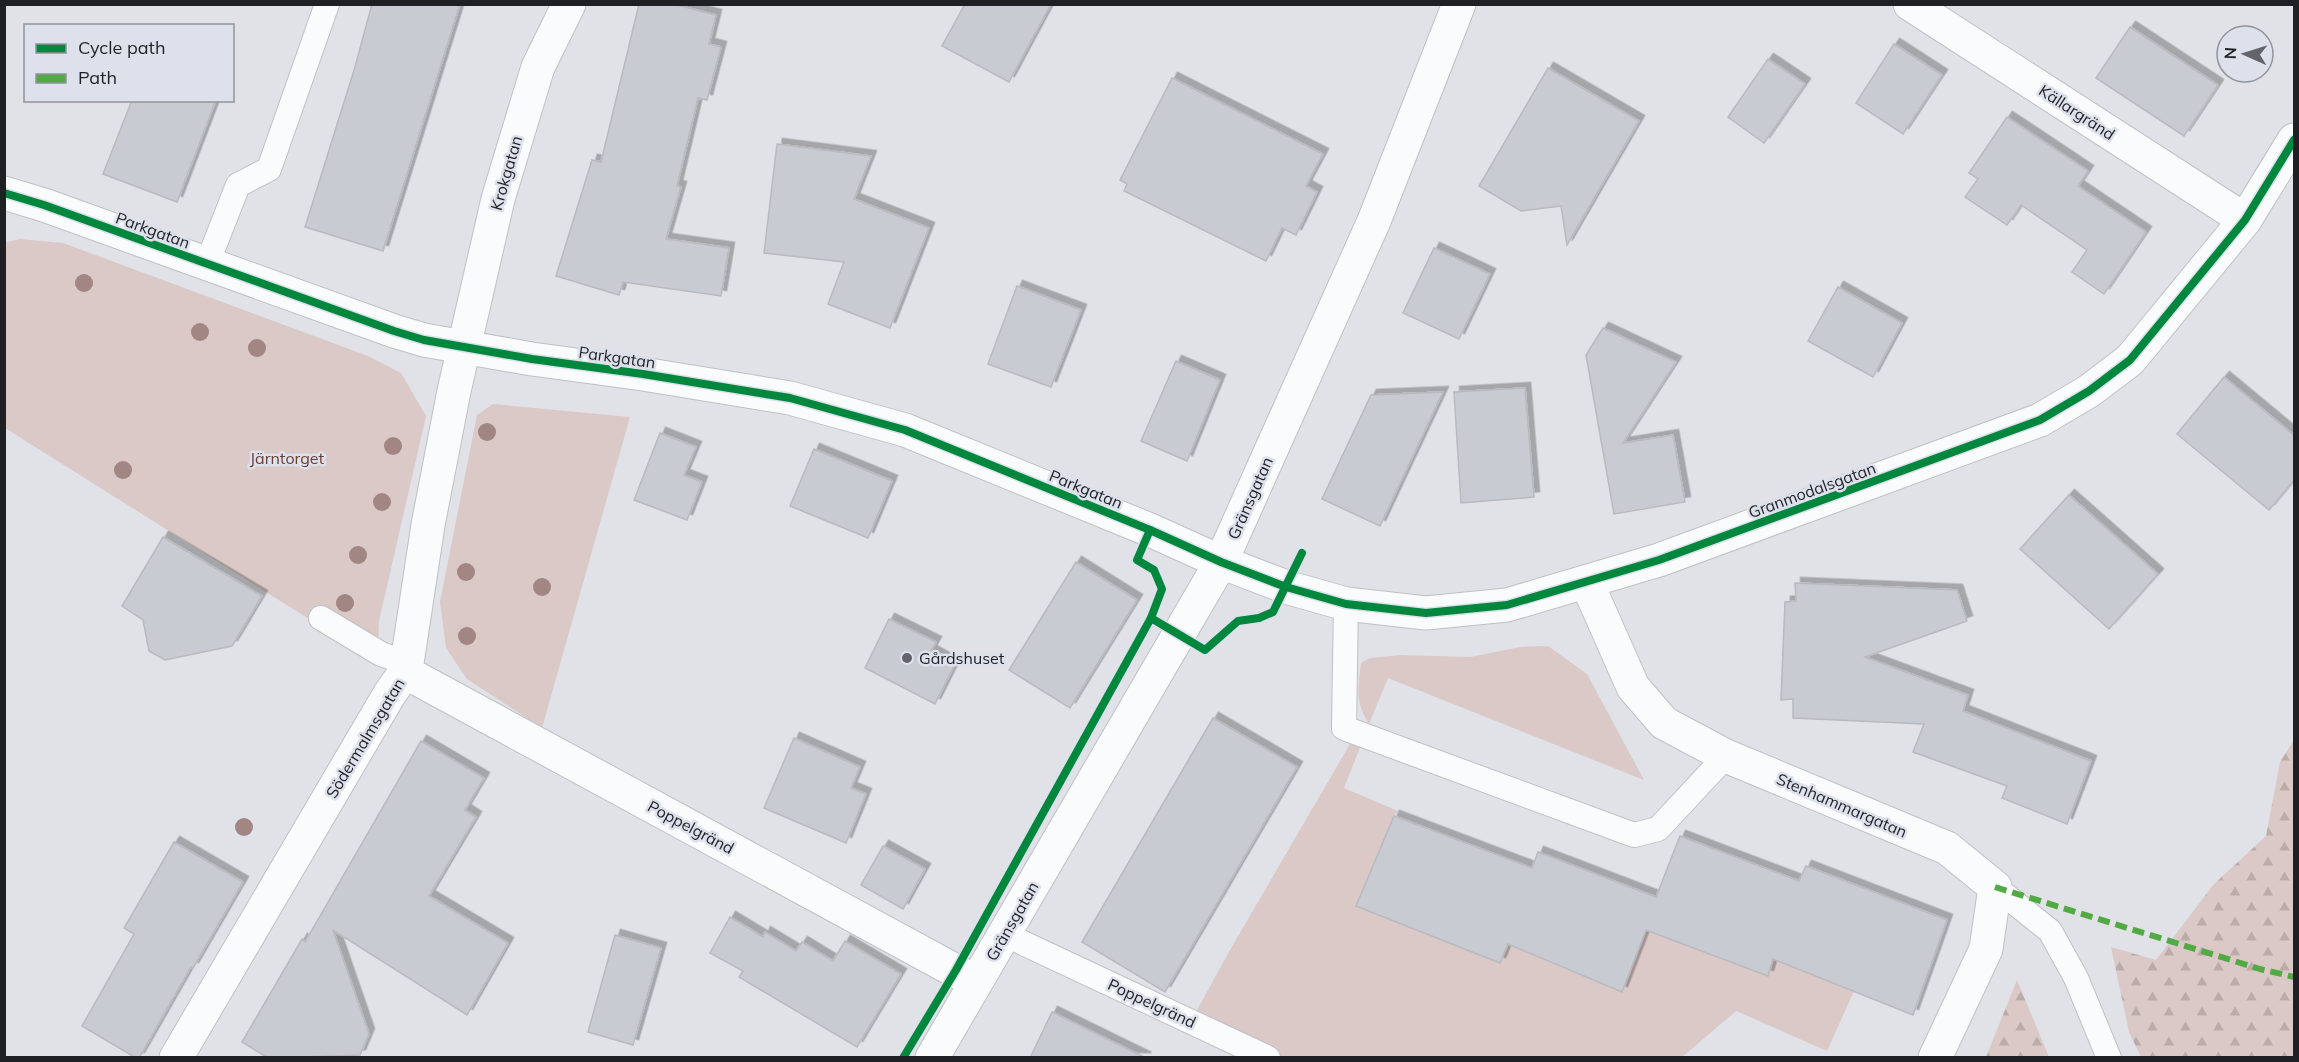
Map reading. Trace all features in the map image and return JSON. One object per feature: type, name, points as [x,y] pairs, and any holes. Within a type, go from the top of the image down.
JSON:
[{"type":"street","name":"Krokgatan","points":[[464,347],[498,198],[521,122],[538,67],[569,4]]},
{"type":"street","name":"Gränsgatan","points":[[932,1058],[1221,562],[1374,221],[1459,4]]},
{"type":"street","name":"Källargränd","points":[[1910,4],[2245,220]]},
{"type":"street","name":"Granmodalsgatan","points":[[1221,562],[1286,586],[1346,604],[1426,613],[1507,604],[1587,583],[1659,560],[2040,420],[2089,391],[2130,360],[2245,220],[2295,140]]},
{"type":"street","name":"Parkgatan","points":[[4,193],[44,205],[394,332],[424,340],[790,398],[905,430],[1150,530],[1221,562]]},
{"type":"street","name":"Södermalmsgatan","points":[[176,1058],[406,667],[428,525],[464,347]]},
{"type":"street","name":"Stenhammargatan","points":[[1587,583],[1632,687],[1664,723],[1726,756],[1947,848],[1995,887]]},
{"type":"street","name":"Poppelgränd","points":[[406,667],[976,982]]},
{"type":"street","points":[[1935,1058],[1986,949],[1995,887]]},
{"type":"lane","points":[[207,264],[238,185],[269,169],[327,4]]},
{"type":"lane","points":[[1346,604],[1344,728],[1634,835],[1658,829],[1726,756]]},
{"type":"lane","name":"Poppelgränd","points":[[321,618],[406,667]]},
{"type":"lane","points":[[1995,887],[2050,931],[2076,978],[2109,1058]]},
{"type":"lane","name":"Poppelgränd","points":[[1004,934],[1268,1058]]},
{"type":"green space","name":"Järntorget","points":[[20,239],[63,243],[368,356],[401,373],[426,416],[379,621],[378,659],[317,624],[5,428],[4,243]]},
{"type":"green space","points":[[493,404],[630,417],[542,728],[467,679],[446,648],[440,602],[477,415]]},
{"type":"green space","points":[[1548,646],[1587,674],[1644,780],[1388,678],[1369,724],[1361,709],[1359,688],[1361,663],[1370,658],[1400,655],[1470,657],[1520,647]]},
{"type":"green space","points":[[1357,732],[1365,735],[1344,788],[1398,811],[1394,816],[1507,944],[1622,992],[1646,930],[1768,976],[1773,959],[1854,991],[1827,1051],[1736,1011],[1681,1058],[1240,1058],[1185,1032]]},
{"type":"green space","points":[[2294,740],[2294,1057],[2141,1057],[2129,1032],[2111,947],[2156,960],[2214,884],[2266,836],[2280,762]]},
{"type":"green space","points":[[2017,980],[2049,1057],[1986,1057]]},
{"type":"building","points":[[372,4],[460,4],[383,251],[305,227],[355,67]]},
{"type":"building","points":[[639,4],[673,4],[716,15],[709,44],[721,47],[707,100],[698,98],[677,186],[681,187],[666,239],[729,248],[721,296],[623,282],[619,295],[556,276],[592,160],[601,162]]},
{"type":"building","points":[[965,4],[1051,4],[1009,82],[942,46]]},
{"type":"building","points":[[2130,27],[2218,85],[2184,136],[2096,78]]},
{"type":"building","points":[[1894,44],[1942,75],[1903,134],[1856,103]]},
{"type":"building","points":[[1768,59],[1805,84],[1764,143],[1728,117]]},
{"type":"building","points":[[1548,68],[1639,121],[1567,245],[1561,206],[1521,211],[1479,186]]},
{"type":"building","points":[[1172,78],[1323,154],[1306,186],[1317,192],[1296,235],[1282,228],[1266,261],[1124,191],[1127,184],[1120,180]]},
{"type":"building","points":[[131,102],[215,102],[177,202],[103,174]]},
{"type":"building","points":[[2007,117],[2088,171],[2078,186],[2146,232],[2104,294],[2072,272],[2087,250],[2021,205],[2007,225],[1965,197],[1978,179],[1969,173]]},
{"type":"building","points":[[777,144],[871,156],[854,199],[929,228],[890,328],[828,304],[844,262],[764,253]]},
{"type":"building","points":[[1434,248],[1490,274],[1459,339],[1403,313]]},
{"type":"building","points":[[1017,286],[1081,310],[1051,387],[988,364]]},
{"type":"building","points":[[1838,287],[1902,323],[1873,377],[1808,341]]},
{"type":"building","points":[[1603,328],[1676,362],[1623,443],[1673,435],[1685,502],[1614,514],[1586,355]]},
{"type":"building","points":[[1176,361],[1220,380],[1187,461],[1141,441]]},
{"type":"building","points":[[2224,377],[2295,436],[2295,479],[2269,510],[2177,434]]},
{"type":"building","points":[[1525,388],[1534,497],[1461,503],[1454,392]]},
{"type":"building","points":[[1443,392],[1380,526],[1322,499],[1371,395]]},
{"type":"building","points":[[660,433],[696,447],[684,475],[702,482],[687,520],[634,500]]},
{"type":"building","points":[[814,449],[892,481],[868,538],[790,506]]},
{"type":"building","points":[[2069,495],[2158,574],[2109,629],[2020,549]]},
{"type":"building","points":[[163,537],[262,596],[232,646],[165,660],[149,651],[143,620],[122,606]]},
{"type":"building","points":[[1076,562],[1137,600],[1070,708],[1009,670]]},
{"type":"building","points":[[1795,583],[1957,590],[1967,621],[1865,657],[1968,695],[1963,711],[2091,761],[2067,824],[2002,798],[2007,786],[1913,752],[1924,724],[1793,718],[1793,699],[1781,700],[1785,602],[1796,601]]},
{"type":"building","name":"Gårdshuset","points":[[889,619],[936,642],[931,651],[955,664],[935,704],[865,668]]},
{"type":"building","points":[[1213,718],[1297,767],[1165,992],[1082,942]]},
{"type":"building","points":[[794,738],[860,767],[851,788],[866,794],[846,843],[764,808]]},
{"type":"building","points":[[421,741],[484,778],[465,810],[476,817],[429,896],[508,943],[467,1015],[333,930],[369,1034],[360,1055],[268,1058],[242,1042],[302,939],[305,942]]},
{"type":"building","points":[[1394,816],[1532,868],[1538,852],[1656,897],[1680,836],[1799,881],[1806,866],[1947,920],[1913,1015],[1773,959],[1768,976],[1646,930],[1622,992],[1508,944],[1500,963],[1356,906]]},
{"type":"building","points":[[174,842],[243,882],[139,1058],[136,1058],[82,1026],[134,934],[124,928]]},
{"type":"building","points":[[883,846],[925,869],[903,909],[861,885]]},
{"type":"building","points":[[730,917],[763,937],[765,932],[796,951],[802,942],[833,961],[845,941],[901,974],[857,1047],[739,977],[743,971],[710,953]]},
{"type":"building","points":[[615,935],[661,948],[633,1045],[588,1032]]},
{"type":"building","points":[[1052,1012],[1146,1058],[1030,1058]]},
{"type":"marked path","points":[[1995,887],[2260,969],[2294,977]]},
{"type":"cycle path","points":[[4,193],[44,205],[424,340],[532,359],[790,398],[905,430],[1286,587],[1346,604],[1426,613],[1507,605],[1659,560],[2040,420],[2089,391],[2130,360],[2245,220],[2294,140]]},
{"type":"cycle path","points":[[903,1058],[956,970],[1151,618],[1162,589],[1154,570],[1137,560],[1150,530]]},
{"type":"cycle path","points":[[1151,618],[1205,650],[1238,621],[1259,618],[1273,612],[1302,553]]},
{"type":"place","name":"Gårdshuset","points":[[907,658]]}]
